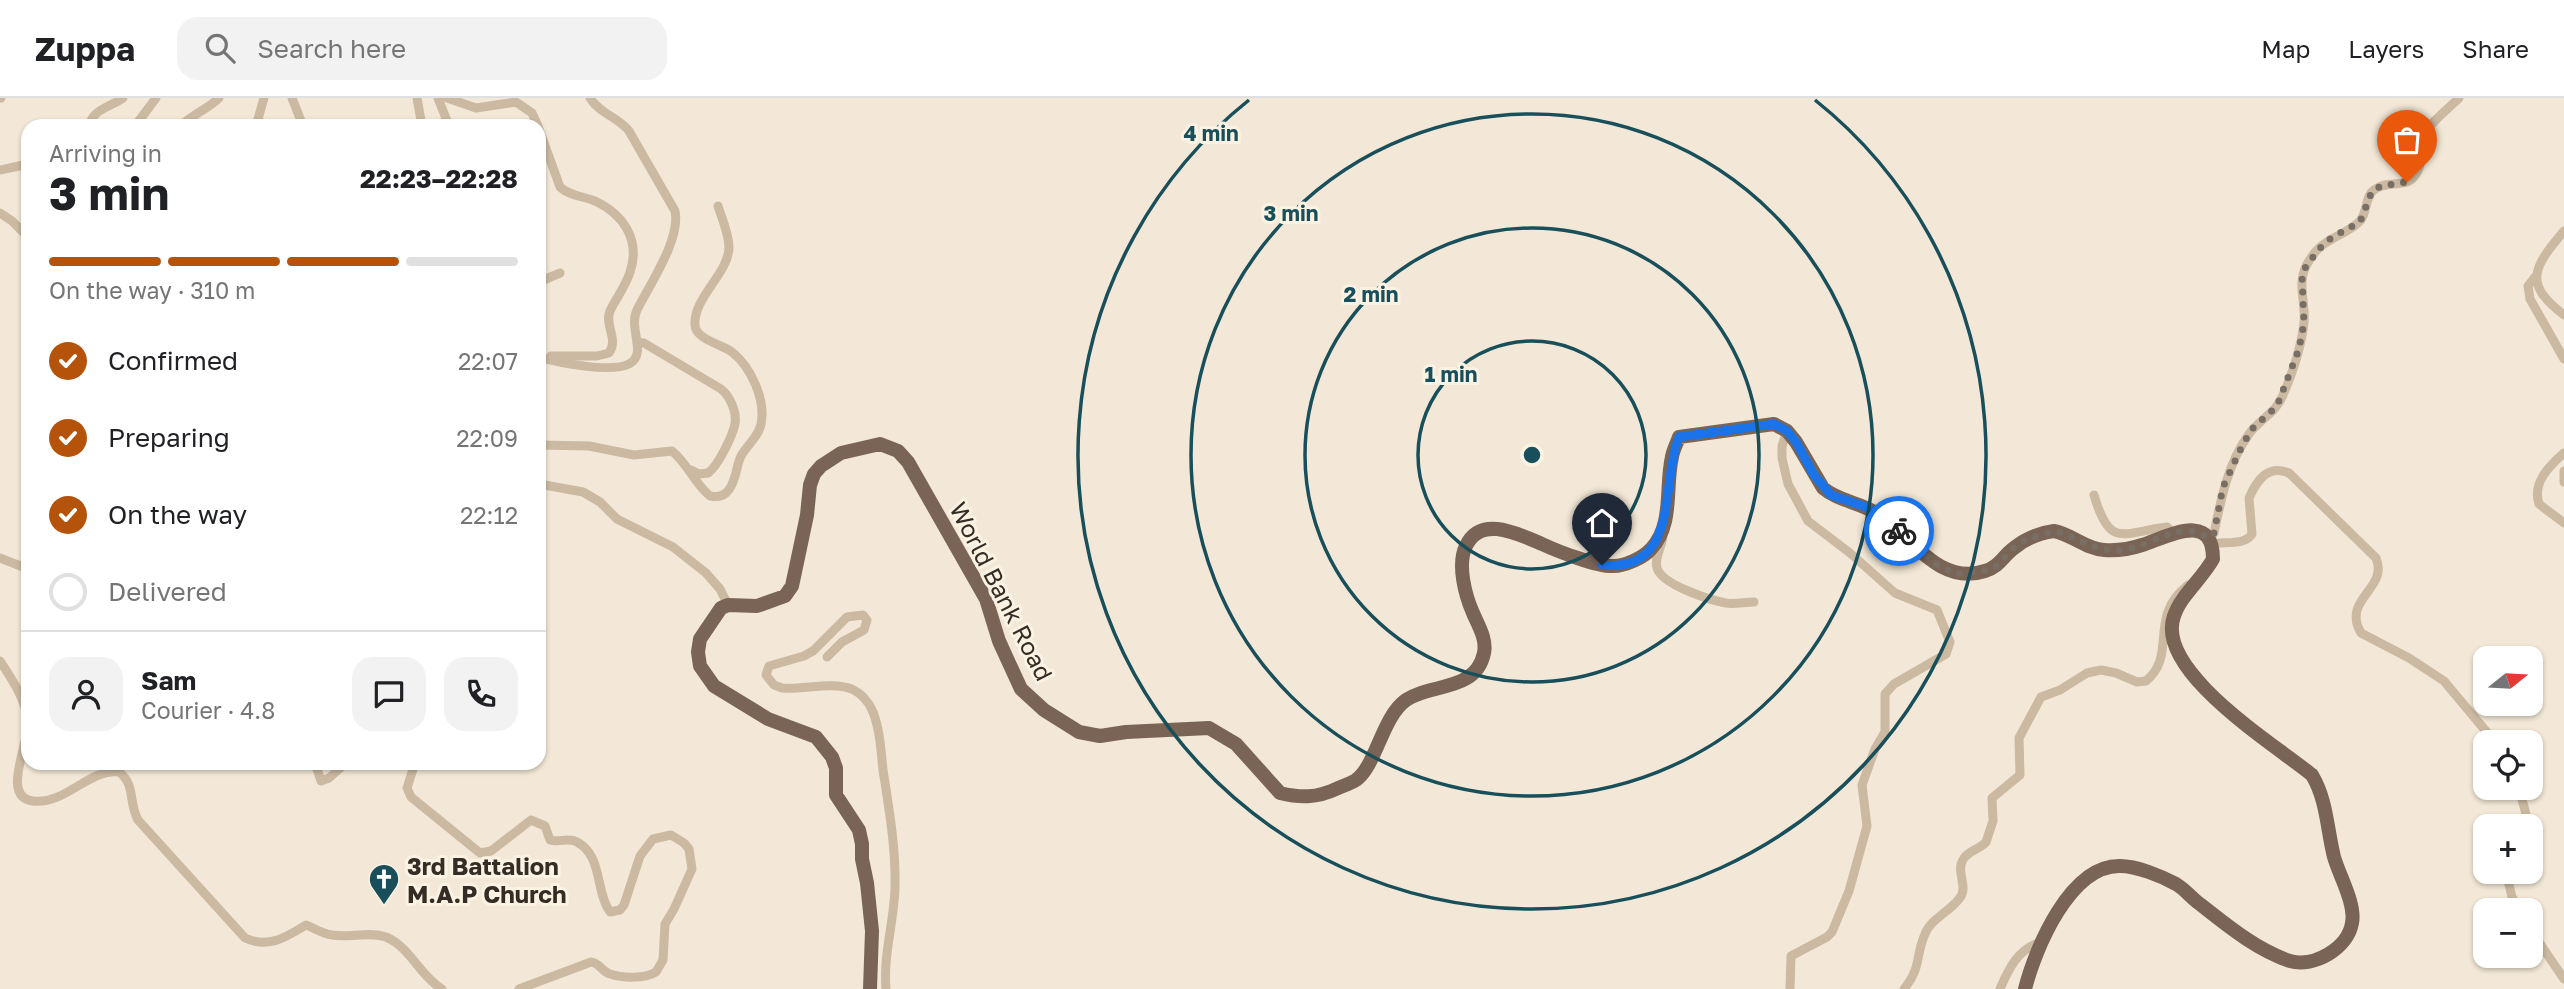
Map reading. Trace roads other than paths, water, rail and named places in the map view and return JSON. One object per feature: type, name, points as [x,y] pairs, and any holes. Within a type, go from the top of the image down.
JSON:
[{"type":"main road","name":"World Bank Road","points":[[728,605],[757,607],[785,596],[792,586],[814,474],[841,453],[880,444],[898,451],[908,462],[986,599],[999,641],[1021,690],[1044,710],[1079,732],[1100,736],[1178,728],[1209,728],[1236,744],[1280,793],[1310,797],[1324,795],[1357,779],[1382,733],[1405,701],[1459,683],[1479,666],[1485,652],[1483,635],[1471,610],[1462,559],[1466,544],[1477,534],[1495,528],[1514,531],[1544,545],[1602,565],[1615,566],[1639,557],[1651,549],[1662,527],[1666,514],[1672,454],[1679,437],[1769,423],[1787,431]]},
{"type":"main road","points":[[1787,431],[1822,488],[1831,495],[1877,513],[1936,564],[1955,574],[1989,570],[1997,566],[2012,549],[2044,532],[2062,532],[2092,547],[2111,550],[2142,545],[2185,529],[2193,530],[2210,541],[2213,559],[2173,618],[2173,632],[2178,650],[2188,668],[2218,703],[2312,775],[2319,788],[2353,923],[2344,941],[2327,956],[2301,962],[2290,960],[2240,934],[2176,884],[2134,868],[2120,866],[2106,868],[2087,878],[2071,892],[2041,942],[2025,989]]},
{"type":"main road","points":[[728,605],[713,617],[700,639],[700,666],[714,686],[768,719],[816,737],[832,757],[836,768],[836,795],[859,831],[862,844],[872,931],[870,989]]},
{"type":"street","points":[[91,119],[98,111],[123,98]]},
{"type":"street","points":[[139,119],[156,98]]},
{"type":"street","points":[[189,119],[209,108],[219,98]]},
{"type":"street","points":[[258,119],[264,98]]},
{"type":"street","points":[[292,98],[300,119]]},
{"type":"street","points":[[417,98],[421,119]]},
{"type":"street","points":[[438,98],[446,119]]},
{"type":"street","points":[[447,98],[476,108],[516,102],[532,113],[535,119]]},
{"type":"street","points":[[546,359],[600,367],[618,367],[633,362],[639,348],[633,318],[674,235],[677,220],[675,211],[622,121],[599,109],[590,98]]},
{"type":"street","points":[[2459,98],[2425,134],[2420,165],[2415,175],[2407,182],[2381,186],[2372,191],[2360,222],[2331,238],[2306,266],[2302,285],[2304,323],[2299,349],[2277,406],[2252,429],[2242,446],[2223,487],[2210,541],[2244,542],[2250,538],[2251,493],[2263,474],[2280,469],[2289,473],[2376,558],[2380,567],[2379,577],[2358,606],[2356,618],[2361,633],[2409,658],[2444,681],[2485,730]]},
{"type":"street","points":[[546,149],[560,187],[565,192],[588,198],[619,216],[628,229],[634,248],[630,272],[609,313],[613,345],[610,353],[546,357]]},
{"type":"street","points":[[0,170],[21,166]]},
{"type":"street","points":[[546,445],[589,446],[634,455],[669,451],[675,453],[691,470],[699,486],[710,496],[723,496],[730,491],[740,459],[762,422],[757,391],[746,365],[732,352],[698,333],[695,326],[698,310],[728,256],[729,244],[718,206]]},
{"type":"street","points":[[0,213],[21,230]]},
{"type":"street","points":[[2564,231],[2528,286],[2530,299],[2564,359]]},
{"type":"street","points":[[546,279],[560,273]]},
{"type":"street","points":[[2535,277],[2542,295],[2564,315]]},
{"type":"street","points":[[637,342],[644,343],[721,389],[730,400],[735,424],[719,461],[708,473],[699,474],[691,470]]},
{"type":"street","points":[[1787,431],[1782,446],[1782,458],[1788,484],[1808,521],[1850,553],[1895,593],[1937,610],[1950,642],[1946,654],[1894,684],[1885,694],[1885,732],[1875,749],[1862,785],[1867,826],[1849,891],[1832,932],[1791,956],[1790,989]]},
{"type":"street","points":[[2564,453],[2547,469],[2537,489],[2539,505],[2564,523]]},
{"type":"street","points":[[2564,471],[2564,482]]},
{"type":"street","points":[[546,485],[583,492],[625,524],[673,547],[706,573],[720,589],[728,605]]},
{"type":"street","points":[[2094,495],[2104,521],[2111,531],[2117,534],[2136,534],[2167,527],[2173,533]]},
{"type":"street","points":[[1662,527],[1663,542],[1656,561],[1660,575],[1695,594],[1727,604],[1754,602]]},
{"type":"street","points":[[0,558],[21,566]]},
{"type":"street","points":[[1904,989],[1915,974],[1925,932],[1962,895],[1962,862],[1968,854],[1986,842],[1993,821],[1992,798],[2021,775],[2019,738],[2037,701],[2093,671],[2107,670],[2137,682],[2146,681],[2160,664],[2164,622],[2172,601],[2185,587],[2202,577]]},
{"type":"street","points":[[827,657],[842,642],[864,630],[867,620],[863,615],[847,617],[813,651],[792,662],[769,666],[766,675],[774,685],[782,688],[840,686],[853,690],[866,699],[872,710],[895,851],[894,902],[884,967],[886,989]]},
{"type":"street","points":[[0,662],[21,699]]},
{"type":"street","points":[[21,756],[14,786],[22,797],[33,801],[66,795],[103,774],[119,772],[126,777],[132,788],[132,809],[138,820],[246,938],[266,944],[287,937],[306,925],[332,935],[387,938],[405,953],[429,980],[442,989]]},
{"type":"street","points":[[317,770],[321,781],[338,770]]},
{"type":"street","points":[[413,770],[407,788],[411,797],[480,853],[491,851],[531,820],[545,826],[553,842],[568,839],[577,842],[595,863],[610,912],[620,910],[624,905],[640,856],[653,839],[671,835],[689,849],[692,869],[665,924],[663,960],[656,972],[640,977],[609,974],[599,964],[591,962],[519,989]]},
{"type":"street","points":[[2000,989],[2014,959],[2031,945],[2041,942]]},
{"type":"street","points":[[2543,948],[2564,979]]},
{"type":"place","name":"3rd Battalion M.A.P Church","points":[[384,906]]}]
